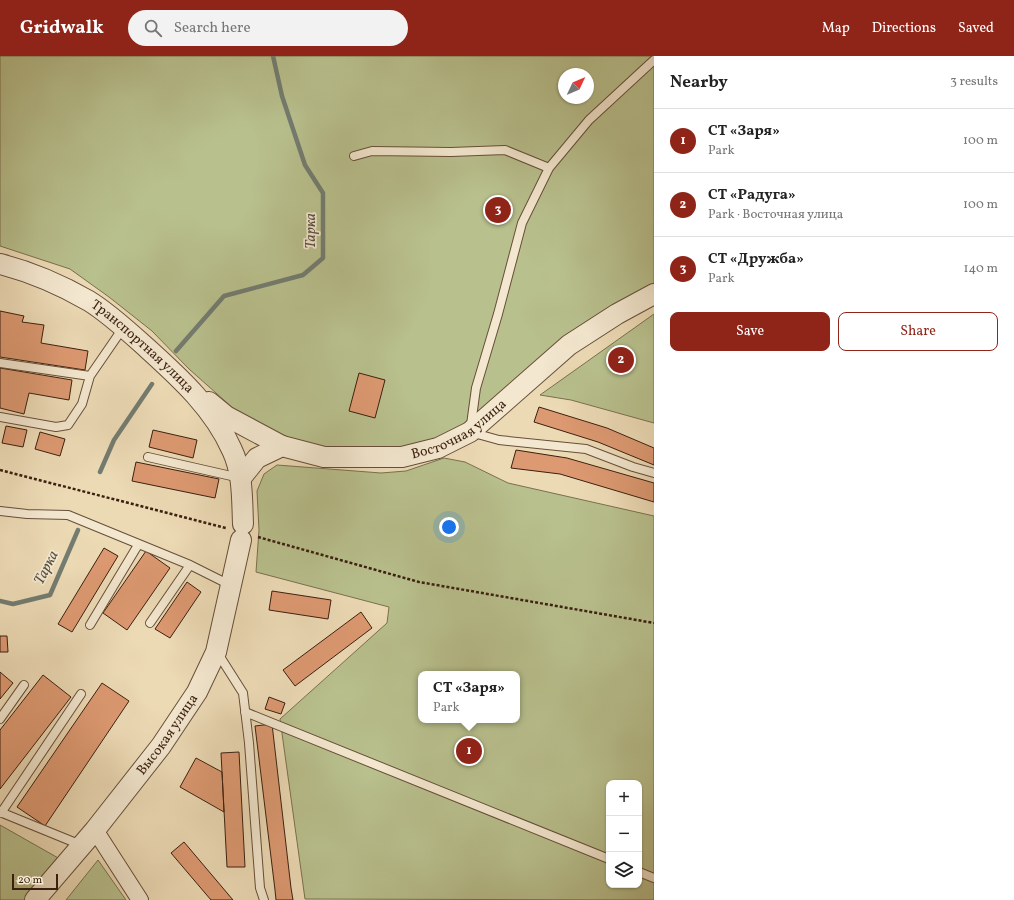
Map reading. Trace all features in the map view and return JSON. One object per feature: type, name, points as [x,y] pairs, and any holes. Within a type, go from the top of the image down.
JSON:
[{"type":"street","name":"Транспортная улица","points":[[0,264],[25,271],[58,286],[90,302],[124,326],[188,385],[205,406],[232,450],[241,478]]},
{"type":"street","name":"Восточная улица","points":[[188,385],[226,416],[282,446],[324,457],[402,457],[438,448],[470,432],[569,345],[617,314],[654,294]]},
{"type":"street","points":[[241,478],[257,458],[282,446]]},
{"type":"street","name":"Высокая улица","points":[[36,900],[95,830],[161,746],[197,692],[216,652],[231,586],[241,532],[241,478]]},
{"type":"street","points":[[95,830],[140,900]]},
{"type":"lane","points":[[654,60],[589,120],[549,168],[522,223],[498,314],[476,388],[470,432],[500,440],[586,449],[633,467],[654,473]]},
{"type":"lane","points":[[354,156],[372,151],[451,152],[506,150],[549,168]]},
{"type":"lane","points":[[0,417],[56,427],[68,425],[82,404],[90,376],[124,326]]},
{"type":"lane","points":[[0,363],[90,376]]},
{"type":"lane","points":[[148,457],[241,478]]},
{"type":"lane","points":[[0,511],[27,514],[68,515],[190,566],[231,586]]},
{"type":"lane","points":[[90,625],[138,545]]},
{"type":"lane","points":[[150,623],[190,566]]},
{"type":"lane","points":[[216,652],[243,693],[260,888],[264,900]]},
{"type":"lane","points":[[0,719],[24,685]]},
{"type":"lane","points":[[81,694],[0,812],[82,846]]},
{"type":"lane","points":[[245,712],[606,858]]},
{"type":"lane","points":[[642,873],[654,878]]},
{"type":"path","points":[[0,470],[241,532],[419,582],[654,623]]},
{"type":"green space","points":[[0,56],[654,56],[654,284],[612,307],[466,427],[433,441],[400,450],[317,448],[281,436],[234,409],[189,369],[152,331],[70,269],[0,246]]},
{"type":"green space","points":[[654,314],[654,423],[571,400],[540,395]]},
{"type":"green space","points":[[444,458],[465,462],[508,483],[654,516],[654,900],[305,899],[280,719],[387,623],[389,607],[256,572],[259,530],[257,491],[264,474],[277,465],[381,473],[406,471]]},
{"type":"green space","points":[[0,825],[60,859],[25,900],[0,900]]},
{"type":"green space","points":[[98,860],[126,900],[66,900]]},
{"type":"building","points":[[0,311],[24,316],[22,322],[44,325],[41,343],[88,351],[85,370],[0,357]]},
{"type":"building","points":[[0,368],[72,380],[69,400],[29,393],[24,414],[0,408]]},
{"type":"building","points":[[359,373],[385,380],[375,418],[349,411]]},
{"type":"building","points":[[539,407],[607,428],[654,448],[654,465],[598,442],[534,422]]},
{"type":"building","points":[[6,426],[27,430],[23,447],[2,443]]},
{"type":"building","points":[[153,430],[197,440],[193,458],[149,447]]},
{"type":"building","points":[[40,432],[65,439],[60,456],[35,449]]},
{"type":"building","points":[[516,450],[567,458],[654,483],[654,502],[560,474],[511,468]]},
{"type":"building","points":[[136,462],[219,479],[215,498],[132,481]]},
{"type":"building","points":[[104,548],[118,556],[72,632],[58,624]]},
{"type":"building","points":[[146,551],[170,568],[127,630],[103,613]]},
{"type":"building","points":[[187,582],[201,592],[170,638],[155,629]]},
{"type":"building","points":[[272,591],[331,600],[328,619],[269,610]]},
{"type":"building","points":[[361,612],[372,628],[295,686],[283,670]]},
{"type":"building","points":[[0,636],[7,636],[8,652],[0,652]]},
{"type":"building","points":[[0,672],[13,683],[0,699]]},
{"type":"building","points":[[43,675],[71,697],[0,789],[0,730]]},
{"type":"building","points":[[102,683],[129,701],[45,826],[17,807]]},
{"type":"building","points":[[269,697],[285,703],[281,714],[265,709]]},
{"type":"building","points":[[272,724],[293,900],[276,900],[255,726]]},
{"type":"building","points":[[239,752],[245,867],[227,867],[221,753]]},
{"type":"building","points":[[196,758],[222,772],[224,812],[180,787]]},
{"type":"building","points":[[184,842],[233,900],[211,900],[171,853]]},
{"type":"waterway","name":"Тарка","points":[[176,351],[224,296],[303,275],[323,258],[323,193],[305,165],[282,96],[273,56]]},
{"type":"waterway","name":"Тарка","points":[[100,472],[114,440],[152,384]]},
{"type":"waterway","name":"Тарка","points":[[0,601],[13,604],[50,595],[78,530]]},
{"type":"place","name":"СТ «Дружба»","points":[[498,210]]},
{"type":"place","name":"СТ «Радуга»","points":[[621,360]]},
{"type":"place","name":"СТ «Заря»","points":[[469,751]]}]
